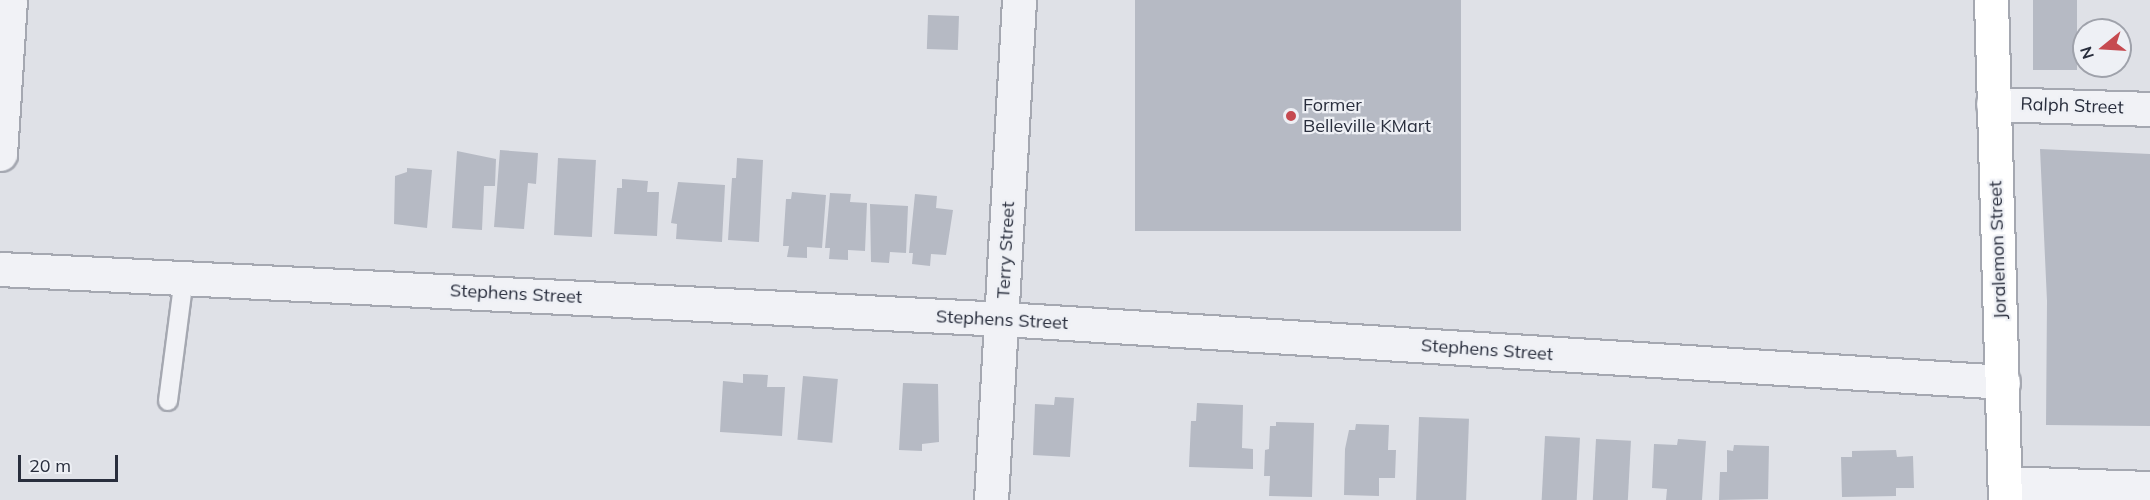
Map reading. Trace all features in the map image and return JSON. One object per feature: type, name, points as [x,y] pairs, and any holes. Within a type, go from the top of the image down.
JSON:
[{"type":"street","points":[[0,154],[10,0]]},
{"type":"street","name":"Terry Street","points":[[992,500],[1019,0]]},
{"type":"street","name":"Joralemon Street","points":[[1991,0],[2005,491]]},
{"type":"street","name":"Ralph Street","points":[[1993,104],[2150,109]]},
{"type":"street","name":"Stephens Street","points":[[0,269],[1003,319],[2003,382]]},
{"type":"street","points":[[2005,491],[2150,488]]},
{"type":"lane","points":[[168,401],[184,277]]},
{"type":"building","name":"Former Belleville KMart","points":[[1135,0],[1461,0],[1461,231],[1135,231]]},
{"type":"building","points":[[2033,0],[2077,0],[2077,18],[2072,18],[2072,70],[2033,70]]},
{"type":"building","points":[[928,15],[959,16],[958,50],[927,49]]},
{"type":"building","points":[[2040,149],[2150,154],[2150,426],[2046,425],[2047,301]]},
{"type":"building","points":[[500,150],[538,153],[536,184],[528,183],[524,229],[494,227]]},
{"type":"building","points":[[457,151],[496,159],[495,186],[484,186],[482,230],[452,228]]},
{"type":"building","points":[[558,158],[596,160],[592,237],[554,235]]},
{"type":"building","points":[[737,158],[763,160],[759,242],[728,240],[732,178],[736,178]]},
{"type":"building","points":[[407,168],[432,170],[427,228],[394,224],[395,176],[407,172]]},
{"type":"building","points":[[622,179],[648,181],[647,192],[659,192],[657,236],[614,234],[617,188],[622,188]]},
{"type":"building","points":[[678,182],[725,185],[722,242],[676,239],[677,224],[671,223]]},
{"type":"building","points":[[792,192],[826,195],[822,248],[807,247],[807,258],[787,257],[789,246],[783,246],[786,199],[791,199]]},
{"type":"building","points":[[830,193],[851,194],[850,202],[867,203],[865,251],[848,250],[848,260],[829,259],[830,248],[825,248]]},
{"type":"building","points":[[915,194],[937,196],[936,208],[953,210],[946,255],[931,254],[930,266],[912,264],[913,253],[909,253]]},
{"type":"building","points":[[870,204],[908,206],[906,253],[890,252],[889,263],[871,262]]},
{"type":"building","points":[[743,374],[768,375],[767,387],[785,387],[782,436],[720,432],[723,381],[743,383]]},
{"type":"building","points":[[803,376],[838,379],[832,443],[797,440]]},
{"type":"building","points":[[903,383],[938,384],[939,442],[922,444],[922,451],[899,450]]},
{"type":"building","points":[[1055,397],[1074,398],[1070,457],[1033,455],[1035,404],[1054,405]]},
{"type":"building","points":[[1197,403],[1243,405],[1242,448],[1253,449],[1253,469],[1189,467],[1191,421],[1196,421]]},
{"type":"building","points":[[1419,417],[1469,419],[1466,500],[1416,500]]},
{"type":"building","points":[[1276,422],[1314,423],[1312,497],[1269,496],[1270,476],[1264,476],[1265,450],[1269,449],[1270,426],[1276,426]]},
{"type":"building","points":[[1356,424],[1389,425],[1388,450],[1396,450],[1395,478],[1379,478],[1379,496],[1344,495],[1345,449],[1349,430],[1355,430]]},
{"type":"building","points":[[1545,436],[1580,438],[1577,500],[1542,500]]},
{"type":"building","points":[[1596,439],[1631,441],[1628,500],[1593,500]]},
{"type":"building","points":[[1678,439],[1706,441],[1702,500],[1666,500],[1667,489],[1652,488],[1654,444],[1677,445]]},
{"type":"building","points":[[1734,445],[1769,446],[1768,499],[1719,500],[1720,472],[1727,472],[1727,450],[1733,451]]},
{"type":"building","points":[[1896,450],[1897,457],[1913,456],[1914,488],[1896,488],[1896,496],[1842,497],[1841,457],[1852,457],[1852,451]]},
{"type":"place","name":"Former Belleville KMart","points":[[1291,116]]}]
